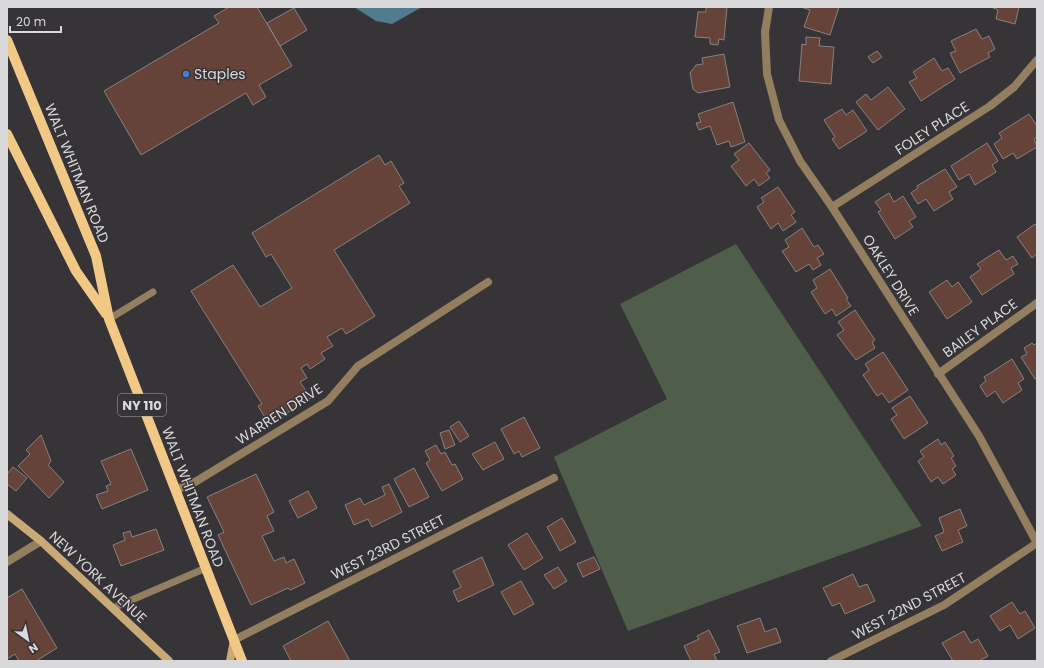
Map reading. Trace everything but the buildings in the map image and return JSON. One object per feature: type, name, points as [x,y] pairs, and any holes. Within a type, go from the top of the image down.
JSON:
[{"type":"main road","name":"WALT WHITMAN ROAD","points":[[7,40],[96,256],[109,319],[242,661]]},
{"type":"main road","name":"WALT WHITMAN ROAD","points":[[7,134],[76,271],[109,319]]},
{"type":"main road","name":"WALT WHITMAN ROAD","points":[[234,640],[245,661]]},
{"type":"street","name":"OAKLEY DRIVE","points":[[769,7],[765,32],[767,74],[779,120],[800,161],[832,207],[979,436],[1037,543]]},
{"type":"street","name":"FOLEY PLACE","points":[[832,207],[990,106],[1014,87],[1037,60]]},
{"type":"street","name":"WARREN DRIVE","points":[[176,490],[194,482],[328,401],[358,366],[488,282]]},
{"type":"street","name":"BAILEY PLACE","points":[[938,374],[1037,303]]},
{"type":"street","name":"WEST 23RD STREET","points":[[234,640],[554,478]]},
{"type":"street","name":"NEW YORK AVENUE","points":[[7,514],[41,541],[169,661]]},
{"type":"street","points":[[7,562],[41,541]]},
{"type":"street","name":"WEST 22ND STREET","points":[[831,661],[944,606],[1037,543]]},
{"type":"street","points":[[230,661],[234,640]]},
{"type":"lane","points":[[109,319],[153,292]]},
{"type":"lane","points":[[113,608],[206,568]]},
{"type":"green space","points":[[736,244],[922,526],[628,631],[554,457],[667,399],[620,304]]},
{"type":"water","points":[[354,7],[422,7],[392,24],[376,21]]},
{"type":"place","name":"Staples","points":[[186,74]]}]
